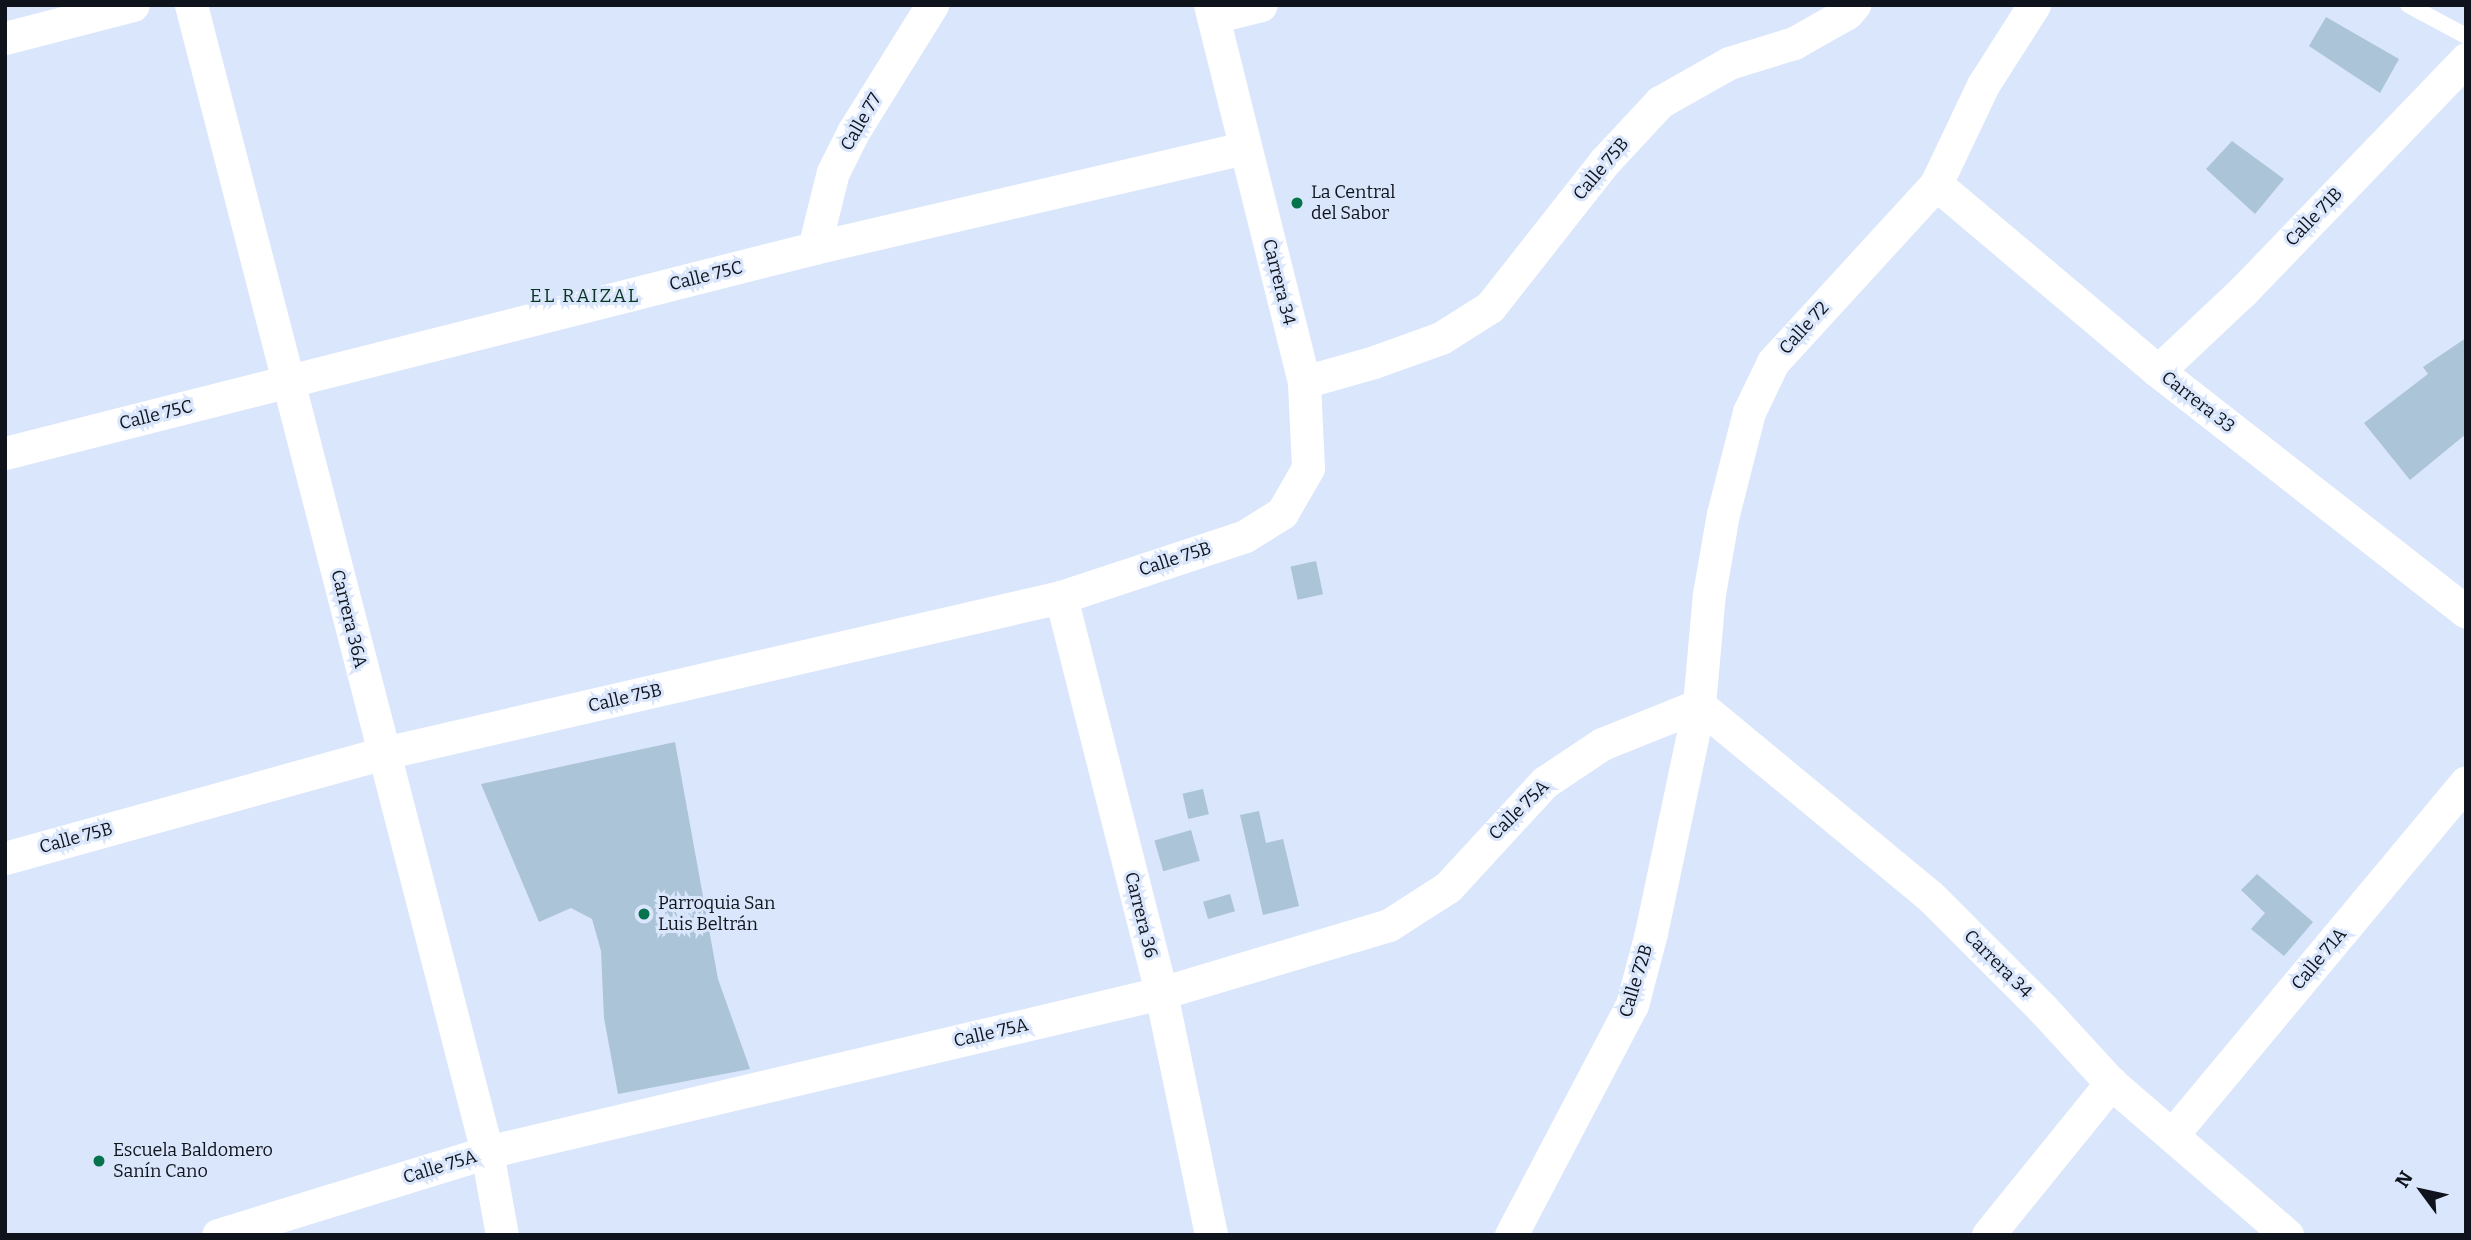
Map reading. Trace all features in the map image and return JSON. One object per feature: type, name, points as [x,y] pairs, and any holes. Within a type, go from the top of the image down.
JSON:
[{"type":"street","points":[[5,38],[133,5]]},
{"type":"street","name":"Carrera 36A","points":[[191,5],[487,1152],[502,1235]]},
{"type":"street","name":"Calle 77","points":[[814,248],[833,172],[853,132],[932,5]]},
{"type":"street","points":[[1211,11],[1261,5]]},
{"type":"street","name":"Calle 75B","points":[[1304,382],[1374,362],[1441,338],[1490,307],[1605,160],[1660,102],[1729,63],[1794,43],[1847,13],[1854,5]]},
{"type":"street","name":"Calle 72","points":[[1699,705],[1714,568],[1723,514],[1749,412],[1773,362],[1936,184],[1983,85],[2034,5]]},
{"type":"street","name":"Carrera 34","points":[[1211,11],[1304,382],[1308,468],[1282,513],[1245,536]]},
{"type":"street","name":"Calle 71B","points":[[2158,371],[2243,291],[2466,59]]},
{"type":"street","name":"Calle 75C","points":[[5,453],[814,248],[1245,148]]},
{"type":"street","name":"Carrera 33","points":[[1936,184],[2158,371],[2466,612]]},
{"type":"street","name":"Calle 75B","points":[[5,858],[384,753],[1061,597],[1245,536]]},
{"type":"street","name":"Carrera 36","points":[[1061,597],[1161,993],[1211,1235]]},
{"type":"street","name":"Carrera 34","points":[[1699,705],[1930,896],[2042,1008],[2111,1083],[2287,1235]]},
{"type":"street","name":"Calle 75A","points":[[218,1235],[487,1152],[1161,993],[1389,925],[1448,887],[1545,782],[1602,744],[1699,705]]},
{"type":"street","name":"Calle 72B","points":[[1510,1235],[1632,1004],[1651,933],[1699,705]]},
{"type":"street","name":"Calle 71A","points":[[2172,1135],[2466,782]]},
{"type":"street","points":[[1988,1235],[2111,1083]]},
{"type":"lane","points":[[2408,5],[2466,36]]},
{"type":"building","points":[[2326,17],[2399,59],[2380,93],[2309,46]]},
{"type":"building","points":[[2232,141],[2284,179],[2255,214],[2206,169]]},
{"type":"building","points":[[2466,338],[2466,434],[2410,480],[2364,423],[2428,374],[2423,367]]},
{"type":"building","points":[[1316,561],[1323,594],[1298,600],[1291,566]]},
{"type":"building","name":"Parroquia San Luis Beltrán","points":[[675,742],[718,979],[750,1069],[618,1094],[604,1018],[601,951],[592,919],[571,908],[539,922],[481,784]]},
{"type":"building","points":[[1203,789],[1209,814],[1188,819],[1183,794]]},
{"type":"building","points":[[1259,811],[1266,843],[1283,839],[1299,906],[1263,915],[1240,815]]},
{"type":"building","points":[[1191,830],[1200,861],[1163,871],[1154,840]]},
{"type":"building","points":[[2257,874],[2313,922],[2284,956],[2251,929],[2265,913],[2241,890]]},
{"type":"building","points":[[1230,894],[1235,911],[1208,919],[1203,902]]},
{"type":"place","name":"La Central del Sabor","points":[[1297,203]]},
{"type":"place","name":"Parroquia San Luis Beltrán","points":[[644,914]]},
{"type":"place","name":"Escuela Baldomero Sanín Cano","points":[[99,1161]]},
{"type":"district","name":"EL RAIZAL","points":[[585,296]]}]
